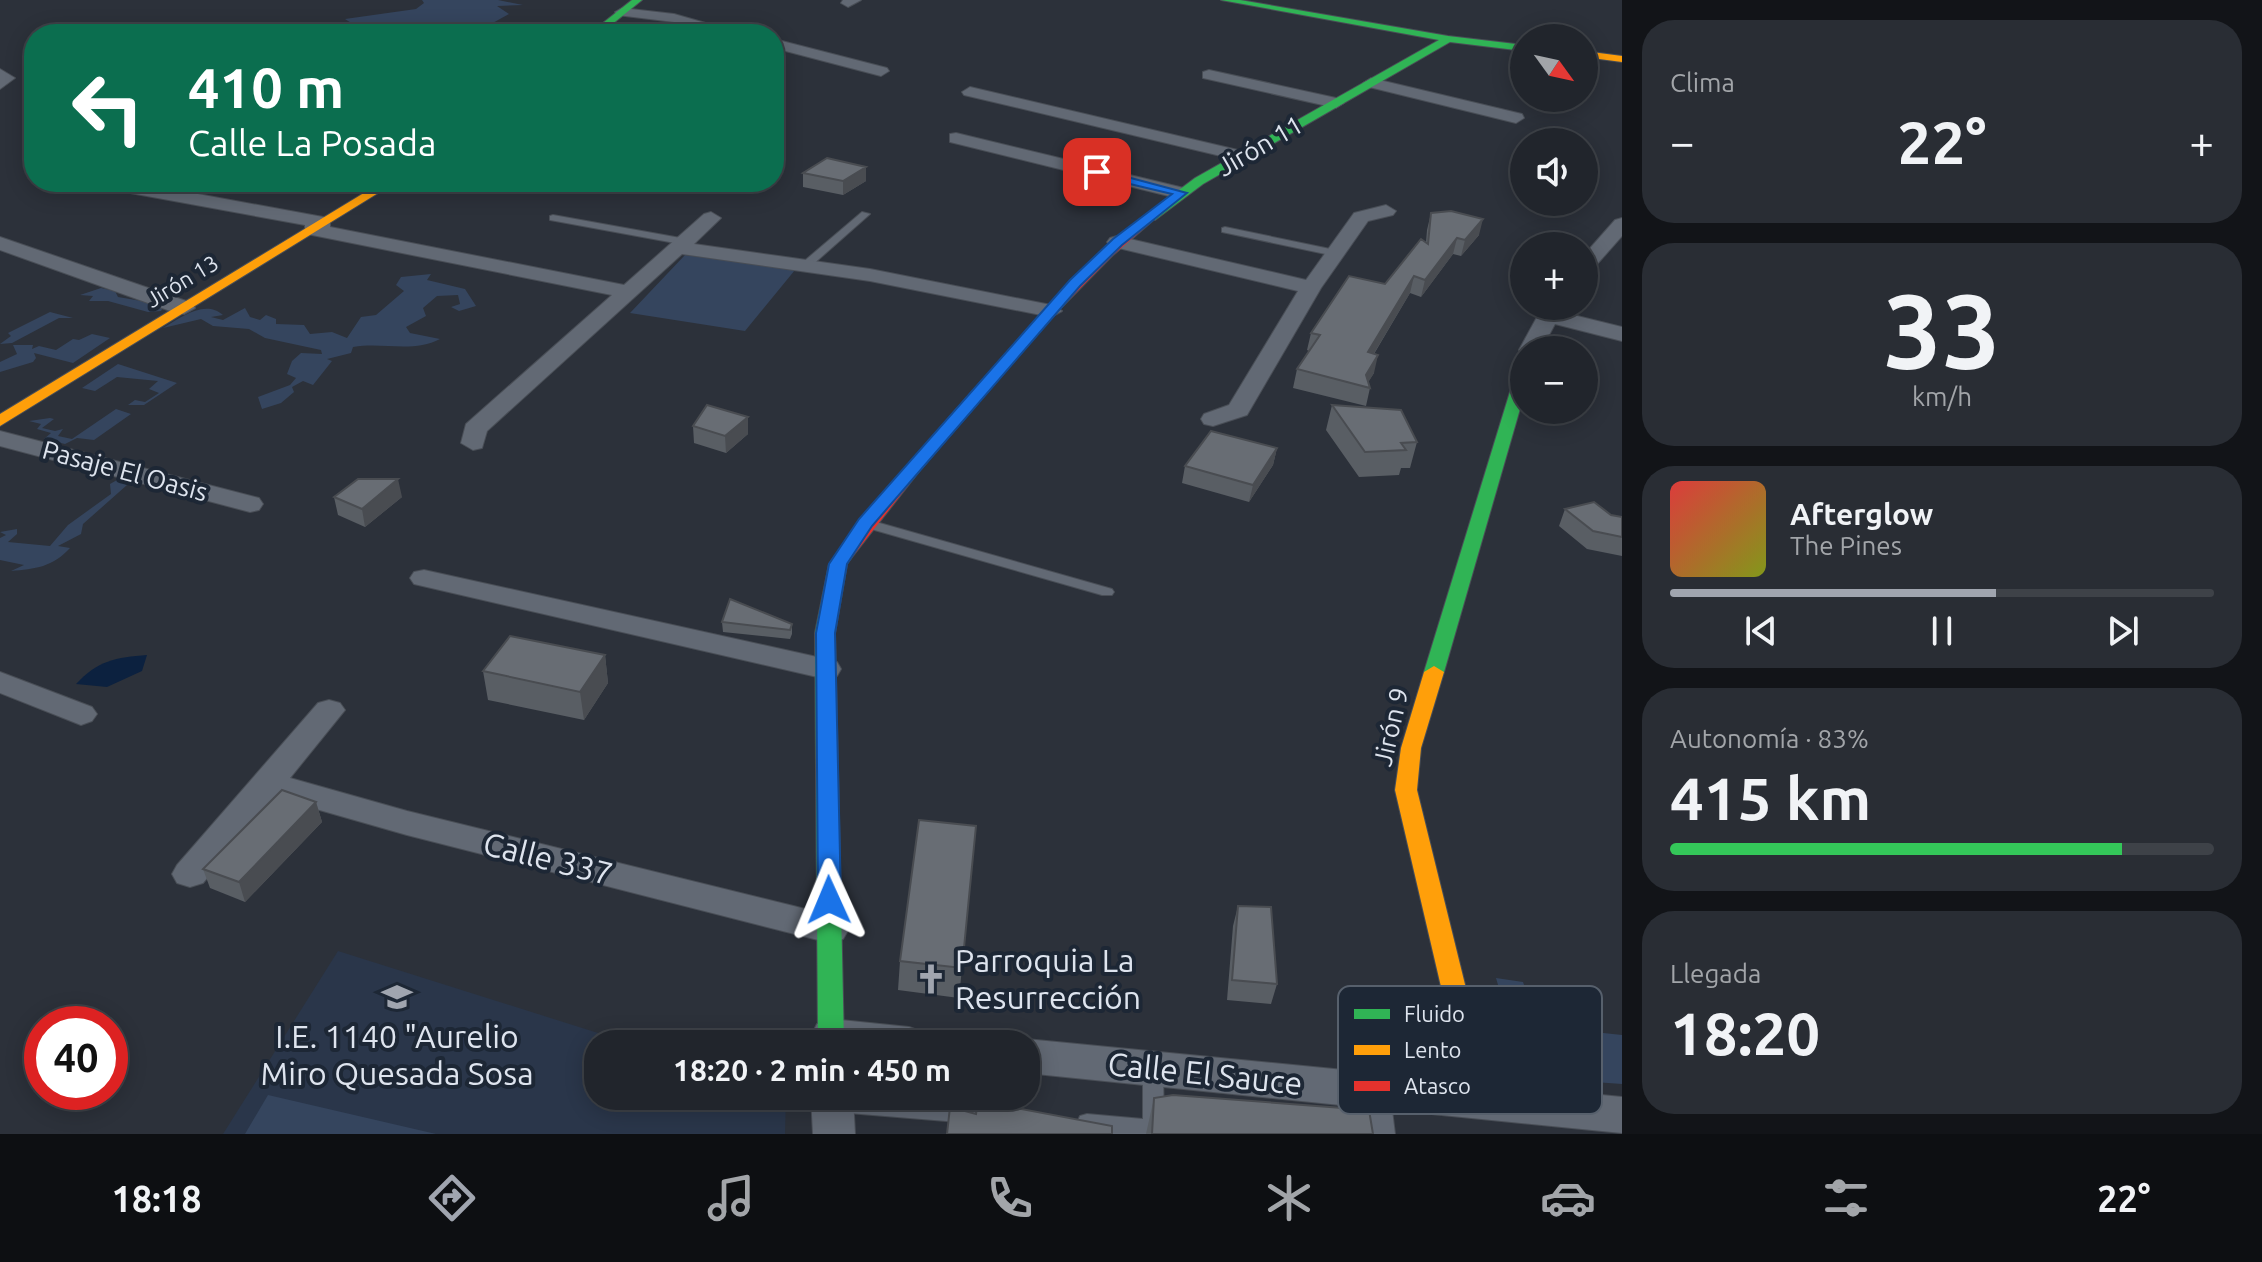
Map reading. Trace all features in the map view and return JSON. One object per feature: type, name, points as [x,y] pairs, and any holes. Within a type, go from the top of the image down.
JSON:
[{"type":"street","points":[[607,24],[638,0]]},
{"type":"street","points":[[1225,0],[1448,39],[1510,46]]},
{"type":"street","points":[[1280,0],[1510,37]]},
{"type":"street","points":[[622,12],[698,24]]},
{"type":"street","name":"Jirón 11","points":[[831,1030],[825,633],[838,564],[866,523],[1051,311],[1117,242],[1181,193],[1448,39]]},
{"type":"street","points":[[784,46],[881,71]]},
{"type":"street","points":[[1598,46],[1622,49]]},
{"type":"street","points":[[1598,56],[1622,59]]},
{"type":"street","points":[[0,74],[7,78],[0,84]]},
{"type":"street","points":[[1209,75],[1336,103]]},
{"type":"street","points":[[1371,83],[1516,118]]},
{"type":"street","points":[[970,92],[1242,156]]},
{"type":"street","points":[[956,138],[1181,193]]},
{"type":"street","points":[[152,192],[630,292]]},
{"type":"street","name":"Jirón 13","points":[[0,421],[374,192]]},
{"type":"street","points":[[1213,419],[1238,410],[1311,288],[1361,217],[1386,211]]},
{"type":"street","points":[[473,443],[475,429],[711,218]]},
{"type":"street","points":[[1598,251],[1622,224]]},
{"type":"street","points":[[1117,242],[1311,288]]},
{"type":"street","points":[[0,243],[184,308]]},
{"type":"street","points":[[683,245],[1051,311]]},
{"type":"street","points":[[1579,320],[1622,334]]},
{"type":"street","name":"Jirón 9","points":[[1453,986],[1406,790],[1411,748],[1510,416]]},
{"type":"street","name":"Pasaje El Oasis","points":[[0,438],[250,504]]},
{"type":"street","points":[[424,578],[826,669]]},
{"type":"street","points":[[0,682],[81,714]]},
{"type":"street","points":[[190,874],[329,710]]},
{"type":"street","name":"Calle 337","points":[[267,783],[407,823],[830,929]]},
{"type":"street","name":"Calle El Sauce","points":[[1040,1057],[1338,1088]]},
{"type":"street","points":[[1372,1114],[1374,1134]]},
{"type":"street","name":"Calle El Sauce","points":[[1567,1114],[1610,1120]]},
{"type":"lane","points":[[806,265],[865,214]]},
{"type":"lane","points":[[553,218],[683,245]]},
{"type":"lane","points":[[1225,230],[1335,253]]},
{"type":"lane","points":[[866,523],[1107,592]]},
{"type":"lane","points":[[1061,1121],[1153,1129],[1153,1069]]},
{"type":"lane","points":[[832,1111],[1015,1117]]},
{"type":"shaded area","points":[[422,0],[498,0],[523,5],[497,6],[509,14],[491,24],[353,24],[345,19],[416,9],[424,3]]},
{"type":"shaded area","points":[[685,255],[795,270],[745,331],[630,313]]},
{"type":"shaded area","points":[[431,274],[427,280],[465,289],[476,306],[459,311],[451,307],[460,304],[458,295],[437,296],[423,308],[426,316],[406,327],[410,333],[440,339],[420,345],[353,347],[351,353],[327,359],[332,361],[313,385],[303,381],[292,387],[294,392],[281,403],[262,409],[258,397],[290,385],[296,378],[287,374],[292,361],[301,353],[322,354],[321,350],[265,338],[249,329],[213,326],[201,319],[163,328],[201,309],[216,311],[223,315],[211,317],[223,320],[245,308],[250,317],[260,320],[266,315],[276,319],[276,324],[304,325],[310,334],[332,332],[347,338],[361,317],[376,315],[404,291],[396,285],[401,277]]},
{"type":"shaded area","points":[[101,288],[115,291],[118,297],[165,305],[161,311],[148,312],[108,301],[89,301],[93,296],[80,295]]},
{"type":"shaded area","points":[[50,312],[73,318],[59,318],[12,343],[0,344],[11,336],[8,333]]},
{"type":"shaded area","points":[[92,334],[110,338],[73,363],[34,353],[36,358],[33,362],[0,372],[0,362],[17,354],[13,345],[56,350],[73,339],[79,340]]},
{"type":"shaded area","points":[[118,364],[177,383],[144,405],[128,405],[135,400],[145,402],[159,393],[149,389],[158,381],[117,377],[95,391],[82,388]]},
{"type":"shaded area","points":[[116,409],[131,414],[94,440],[77,438],[65,444],[44,439],[51,433],[37,429],[41,424],[29,421],[54,419],[42,428],[63,429],[58,436],[72,439]]},
{"type":"shaded area","points":[[117,480],[127,485],[83,524],[81,534],[58,546],[70,548],[57,559],[36,568],[11,571],[24,565],[0,560],[0,538],[6,535],[0,532],[17,529],[17,534],[8,542],[50,546],[68,525],[111,494],[110,484]]},
{"type":"shaded area","points":[[147,655],[142,671],[107,687],[76,684],[92,670],[108,662]]},
{"type":"shaded area","name":"I.E. 1140 \"Aurelio Miro Quesada Sosa","points":[[338,951],[589,1030],[584,1030],[584,1110],[786,1110],[785,1134],[223,1134]]},
{"type":"shaded area","points":[[1496,978],[1523,982],[1524,986],[1498,986]]},
{"type":"shaded area","points":[[1602,1033],[1622,1035],[1622,1084],[1602,1083]]},
{"type":"shaded area","points":[[268,1095],[436,1134],[245,1134]]},
{"type":"building","points":[[827,158],[866,167],[843,181],[803,173]]},
{"type":"building","points":[[1451,211],[1483,219],[1465,240],[1457,238],[1425,280],[1414,276],[1368,352],[1378,355],[1366,375],[1370,388],[1297,369],[1320,335],[1311,333],[1349,276],[1385,284],[1421,239],[1428,244],[1431,213]]},
{"type":"building","points":[[707,405],[748,417],[725,436],[693,426]]},
{"type":"building","points":[[1332,405],[1401,410],[1417,442],[1401,443],[1406,450],[1365,452]]},
{"type":"building","points":[[1211,431],[1277,448],[1253,485],[1185,466]]},
{"type":"building","points":[[358,479],[398,479],[362,509],[334,497]]},
{"type":"building","points":[[1594,502],[1611,515],[1622,517],[1622,537],[1593,531],[1565,509]]},
{"type":"building","points":[[730,599],[792,624],[790,630],[722,622]]},
{"type":"building","points":[[510,636],[605,655],[580,692],[483,671]]},
{"type":"building","points":[[282,790],[316,802],[239,882],[203,869]]},
{"type":"building","points":[[919,820],[976,826],[962,968],[900,961]]},
{"type":"building","points":[[1238,906],[1271,907],[1277,984],[1232,980]]},
{"type":"building","points":[[1173,1095],[1338,1108],[1338,1114],[1370,1114],[1373,1134],[1152,1134],[1154,1098]]},
{"type":"building","points":[[950,1110],[976,1114],[977,1110],[1026,1110],[1112,1126],[1112,1134],[947,1134]]},
{"type":"traffic: fast","points":[[607,24],[638,0]]},
{"type":"traffic: fast","points":[[1225,0],[1448,39],[1510,46]]},
{"type":"traffic: fast","points":[[1151,217],[1199,181],[1448,39]]},
{"type":"traffic: fast","points":[[1434,672],[1510,416]]},
{"type":"traffic: fast","points":[[831,1030],[825,633],[838,564],[843,557]]},
{"type":"traffic: slow","points":[[1598,56],[1622,59]]},
{"type":"traffic: slow","points":[[0,421],[374,192]]},
{"type":"traffic: slow","points":[[1434,672],[1411,748],[1406,790],[1453,986]]},
{"type":"traffic: jam","points":[[843,557],[916,466],[1048,313],[1107,253],[1151,217]]},
{"type":"place","name":"Parroquia La Resurrección","points":[[931,979]]},
{"type":"place","name":"I.E. 1140 \"Aurelio Miro Quesada Sosa","points":[[397,997]]},
{"type":"route","points":[[829,900],[825,633],[838,564],[866,523],[1075,283],[1117,242],[1181,193],[1097,172]]}]
